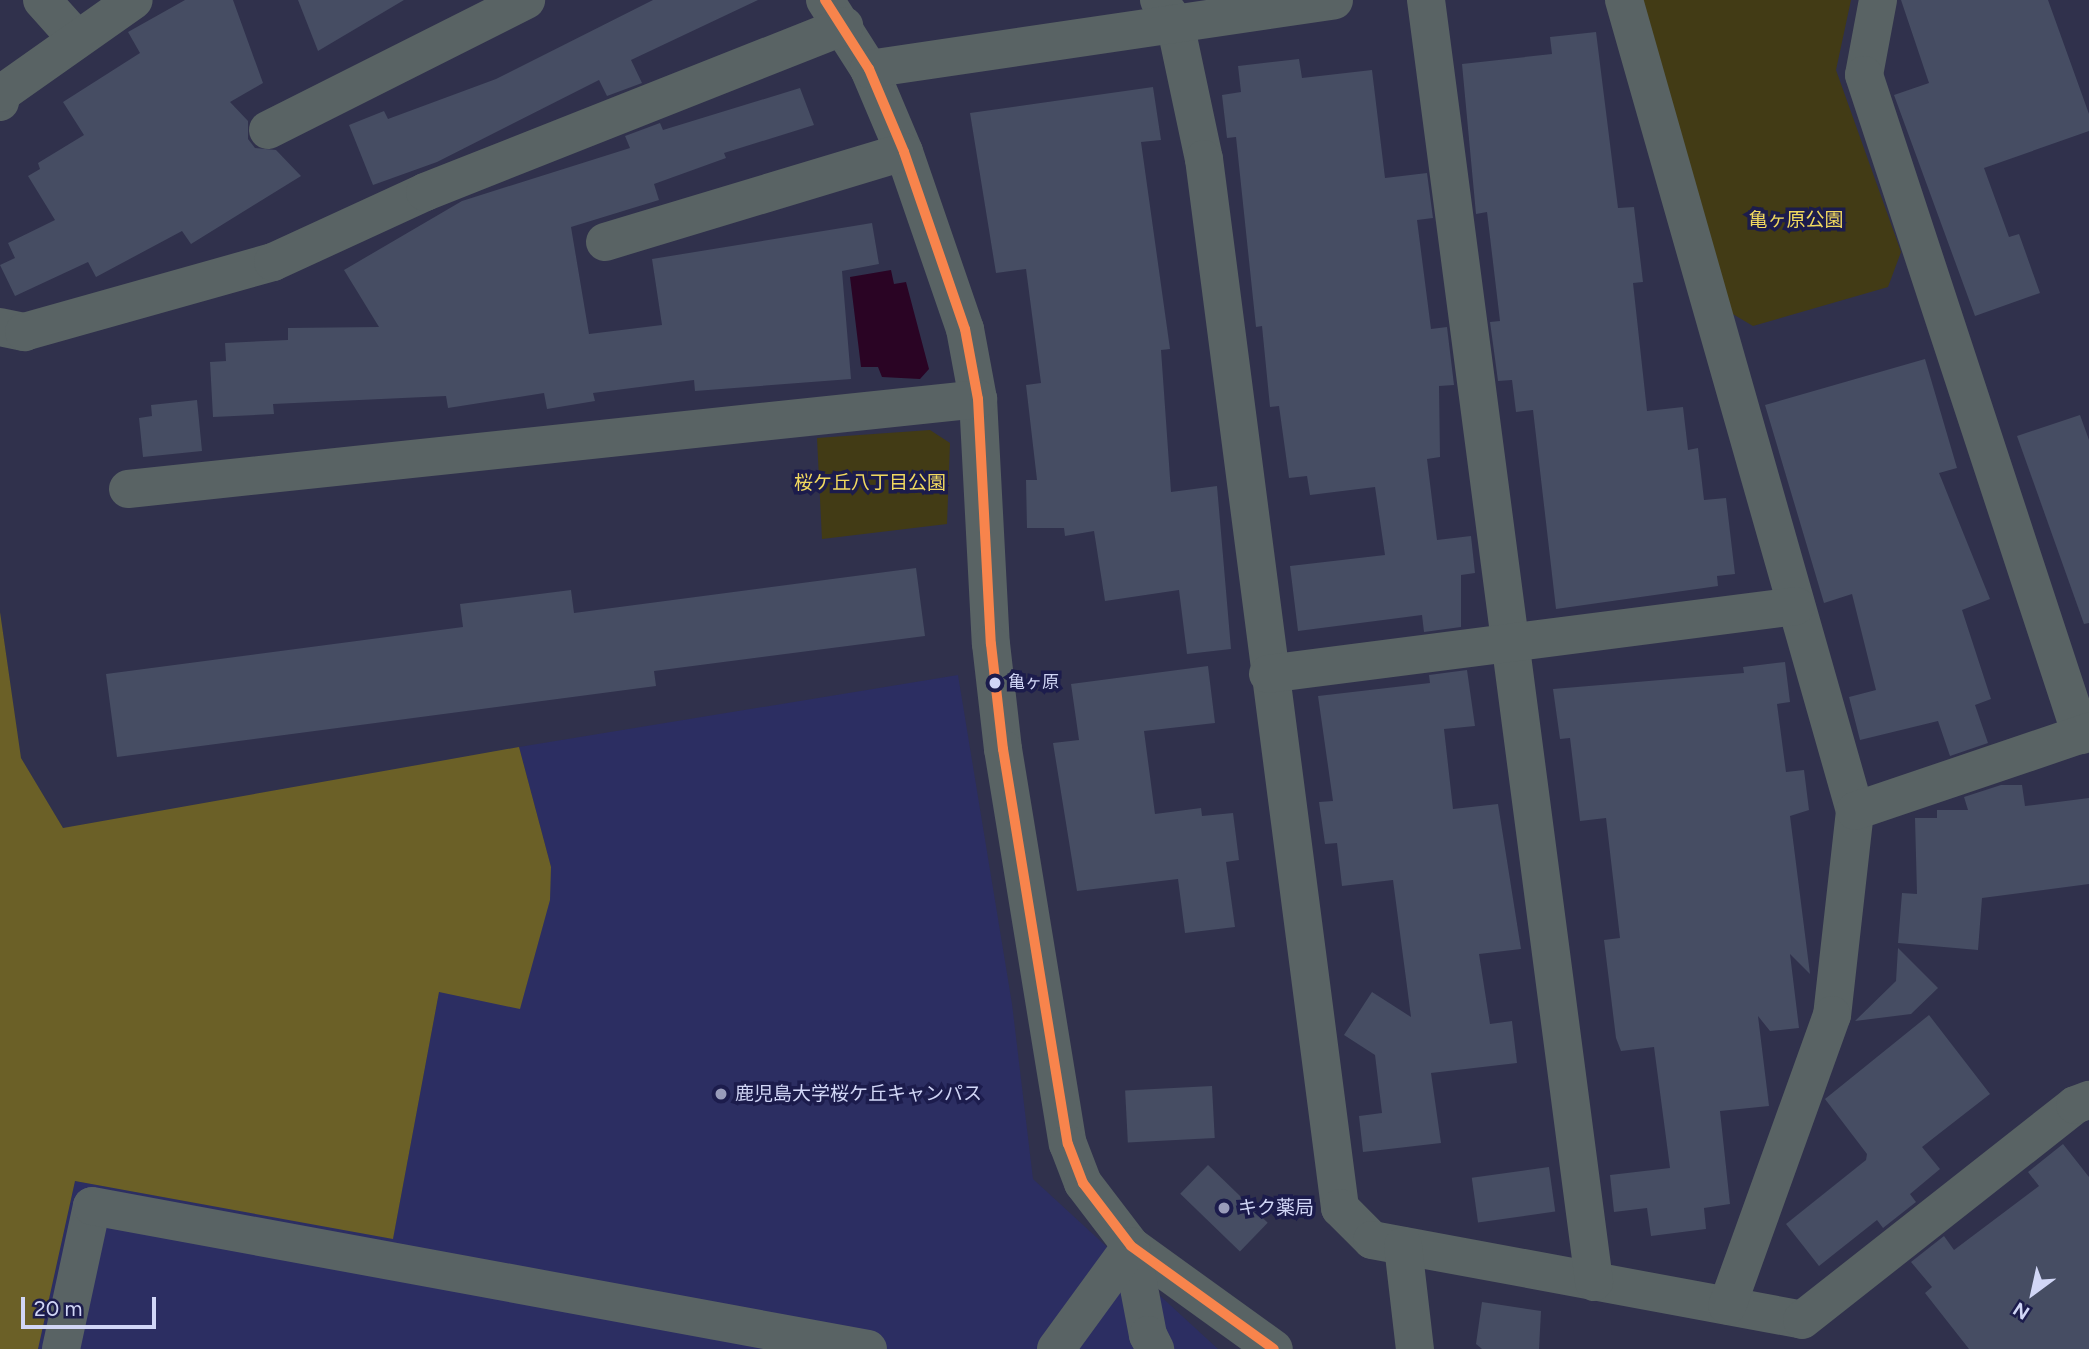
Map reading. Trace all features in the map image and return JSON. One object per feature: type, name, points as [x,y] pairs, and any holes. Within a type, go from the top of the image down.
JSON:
[{"type":"street","points":[[43,0],[76,38]]},
{"type":"street","points":[[0,102],[2,93],[76,38],[134,0]]},
{"type":"street","points":[[268,130],[526,0]]},
{"type":"street","points":[[869,69],[1167,11],[1334,0]]},
{"type":"street","points":[[1426,0],[1594,1282]]},
{"type":"street","points":[[1624,0],[1855,811],[1832,1015],[1727,1306]]},
{"type":"street","points":[[1855,811],[2085,734],[1864,75],[1878,0]]},
{"type":"street","points":[[1167,11],[1203,159],[1268,674],[1340,1208],[1372,1240],[1802,1321],[2074,1105],[2089,1100]]},
{"type":"street","points":[[0,327],[24,332],[273,262],[425,192],[834,13],[869,69],[904,152],[965,329],[978,399],[997,697],[1062,1116],[1083,1184],[1131,1246],[1274,1349]]},
{"type":"street","points":[[605,242],[904,152]]},
{"type":"street","points":[[128,489],[978,399]]},
{"type":"street","points":[[1268,674],[1796,606]]},
{"type":"street","points":[[61,1349],[92,1206],[674,1311],[868,1349]]},
{"type":"street","points":[[1056,1349],[1131,1246]]},
{"type":"street","points":[[1131,1246],[1147,1335],[1155,1349]]},
{"type":"street","points":[[1403,1246],[1415,1349]]},
{"type":"street","points":[[674,1311],[727,1349]]},
{"type":"shaded area","points":[[891,270],[894,284],[906,282],[929,369],[920,379],[882,377],[878,367],[861,367],[850,277]]},
{"type":"shaded area","points":[[0,612],[21,758],[63,828],[519,747],[551,867],[550,900],[520,1009],[439,992],[393,1239],[75,1181],[38,1349],[0,1349]]},
{"type":"shaded area","name":"鹿児島大学桜ケ丘キャンパス","points":[[958,675],[1012,1004],[1033,1179],[1218,1349],[38,1349],[75,1181],[393,1238],[439,992],[551,867],[519,747]]},
{"type":"green space","name":"亀ヶ原公園","points":[[1643,0],[1851,0],[1836,70],[1901,252],[1888,287],[1753,326],[1731,313]]},
{"type":"green space","name":"桜ケ丘八丁目公園","points":[[930,430],[950,443],[947,524],[822,539],[817,438]]},
{"type":"building","points":[[185,0],[233,0],[263,83],[230,102],[248,121],[248,139],[255,148],[276,150],[301,176],[191,244],[182,231],[96,277],[88,262],[15,296],[0,265],[15,258],[8,243],[55,220],[28,176],[40,169],[38,163],[84,135],[63,102],[140,53],[128,32]]},
{"type":"building","points":[[298,0],[404,0],[318,51]]},
{"type":"building","points":[[653,0],[758,0],[631,60],[642,83],[607,96],[599,80],[437,162],[373,185],[349,125],[384,111],[388,119],[496,79]]},
{"type":"building","points":[[1901,0],[2048,0],[2089,114],[2089,131],[1984,168],[2009,237],[2019,234],[2040,293],[1975,316],[1894,95],[1929,83]]},
{"type":"building","points":[[1596,32],[1618,208],[1634,207],[1643,282],[1633,283],[1647,411],[1683,407],[1688,450],[1698,448],[1704,500],[1726,498],[1735,574],[1717,576],[1718,586],[1556,609],[1533,410],[1516,412],[1512,380],[1498,381],[1490,322],[1500,321],[1487,212],[1476,214],[1462,64],[1552,54],[1550,37]]},
{"type":"building","points":[[1299,59],[1302,78],[1372,70],[1385,178],[1427,173],[1433,218],[1417,220],[1431,329],[1447,327],[1454,385],[1439,386],[1440,457],[1427,459],[1437,540],[1471,536],[1475,573],[1461,575],[1461,627],[1424,632],[1422,615],[1298,631],[1290,566],[1385,555],[1375,487],[1310,495],[1307,476],[1289,478],[1279,406],[1270,407],[1262,326],[1256,327],[1236,137],[1227,138],[1222,95],[1241,92],[1238,66]]},
{"type":"building","points":[[1153,87],[1161,140],[1141,142],[1170,349],[1161,350],[1171,492],[1217,486],[1231,649],[1187,654],[1179,590],[1105,601],[1094,531],[1065,536],[1064,528],[1027,528],[1026,480],[1037,480],[1026,385],[1041,383],[1026,269],[996,273],[970,113]]},
{"type":"building","points":[[800,88],[814,125],[724,153],[726,158],[654,184],[659,200],[571,227],[589,334],[662,325],[652,259],[872,223],[879,264],[842,271],[851,379],[695,391],[694,380],[593,393],[595,401],[547,409],[544,393],[448,408],[446,396],[273,404],[274,414],[213,417],[210,362],[226,361],[225,343],[288,340],[288,328],[379,327],[344,270],[462,201],[630,148],[625,136],[660,123],[663,130]]},
{"type":"building","points":[[1925,359],[1957,468],[1939,473],[1990,599],[1962,610],[1991,699],[1975,705],[1988,743],[1950,756],[1938,721],[1860,740],[1849,697],[1876,690],[1852,594],[1824,603],[1765,405]]},
{"type":"building","points":[[197,400],[202,451],[143,457],[139,418],[152,416],[151,405]]},
{"type":"building","points":[[2080,415],[2089,440],[2089,623],[2084,624],[2017,436]]},
{"type":"building","points":[[916,568],[925,636],[654,671],[656,686],[117,757],[106,674],[463,627],[460,604],[571,590],[574,613]]},
{"type":"building","points":[[1785,662],[1790,702],[1777,704],[1786,772],[1804,770],[1809,810],[1790,816],[1810,974],[1790,954],[1799,1028],[1770,1031],[1758,1016],[1769,1106],[1720,1111],[1730,1204],[1704,1208],[1706,1229],[1651,1236],[1647,1208],[1614,1212],[1610,1175],[1670,1168],[1654,1047],[1621,1051],[1616,1038],[1604,940],[1620,938],[1606,818],[1580,821],[1570,738],[1560,739],[1553,689],[1744,673],[1743,667]]},
{"type":"building","points":[[1208,666],[1215,723],[1144,731],[1155,814],[1201,808],[1202,816],[1233,813],[1239,860],[1226,862],[1235,927],[1185,933],[1178,879],[1077,891],[1053,743],[1079,740],[1071,684]]},
{"type":"building","points":[[1467,670],[1475,726],[1444,729],[1453,809],[1498,804],[1521,949],[1479,954],[1490,1024],[1512,1021],[1517,1063],[1431,1073],[1441,1143],[1363,1152],[1359,1116],[1382,1113],[1375,1055],[1344,1035],[1372,992],[1411,1017],[1393,880],[1342,886],[1337,843],[1325,844],[1319,802],[1333,801],[1318,696],[1430,683],[1429,675]]},
{"type":"building","points":[[2001,785],[2022,785],[2025,806],[2089,798],[2089,884],[1982,898],[1978,950],[1898,943],[1902,893],[1917,894],[1915,818],[1937,818],[1937,810],[1968,810],[1964,797]]},
{"type":"building","points":[[1898,948],[1938,988],[1911,1014],[1855,1021],[1896,981]]},
{"type":"building","points":[[1929,1015],[1990,1094],[1922,1147],[1940,1169],[1910,1194],[1916,1202],[1883,1228],[1877,1220],[1819,1266],[1786,1224],[1866,1160],[1867,1154],[1825,1099]]},
{"type":"building","points":[[1212,1086],[1215,1138],[1128,1142],[1125,1091]]},
{"type":"building","points":[[2063,1144],[2089,1177],[2089,1349],[1969,1349],[1925,1293],[1932,1287],[1911,1262],[1944,1236],[1954,1250],[2039,1186],[2028,1172]]},
{"type":"building","name":"キク薬局","points":[[1208,1165],[1268,1223],[1240,1251],[1180,1194]]},
{"type":"building","points":[[1549,1167],[1555,1212],[1478,1222],[1472,1178]]},
{"type":"building","points":[[1482,1302],[1541,1311],[1539,1349],[1482,1349],[1476,1344]]},
{"type":"transit line","points":[[825,0],[869,69],[904,152],[965,329],[978,399],[991,644],[1003,749],[1068,1144],[1083,1183],[1131,1246],[1274,1349]]},
{"type":"place","name":"亀ヶ原","points":[[995,683]]},
{"type":"place","name":"鹿児島大学桜ケ丘キャンパス","points":[[721,1094]]},
{"type":"place","name":"キク薬局","points":[[1224,1208]]}]
